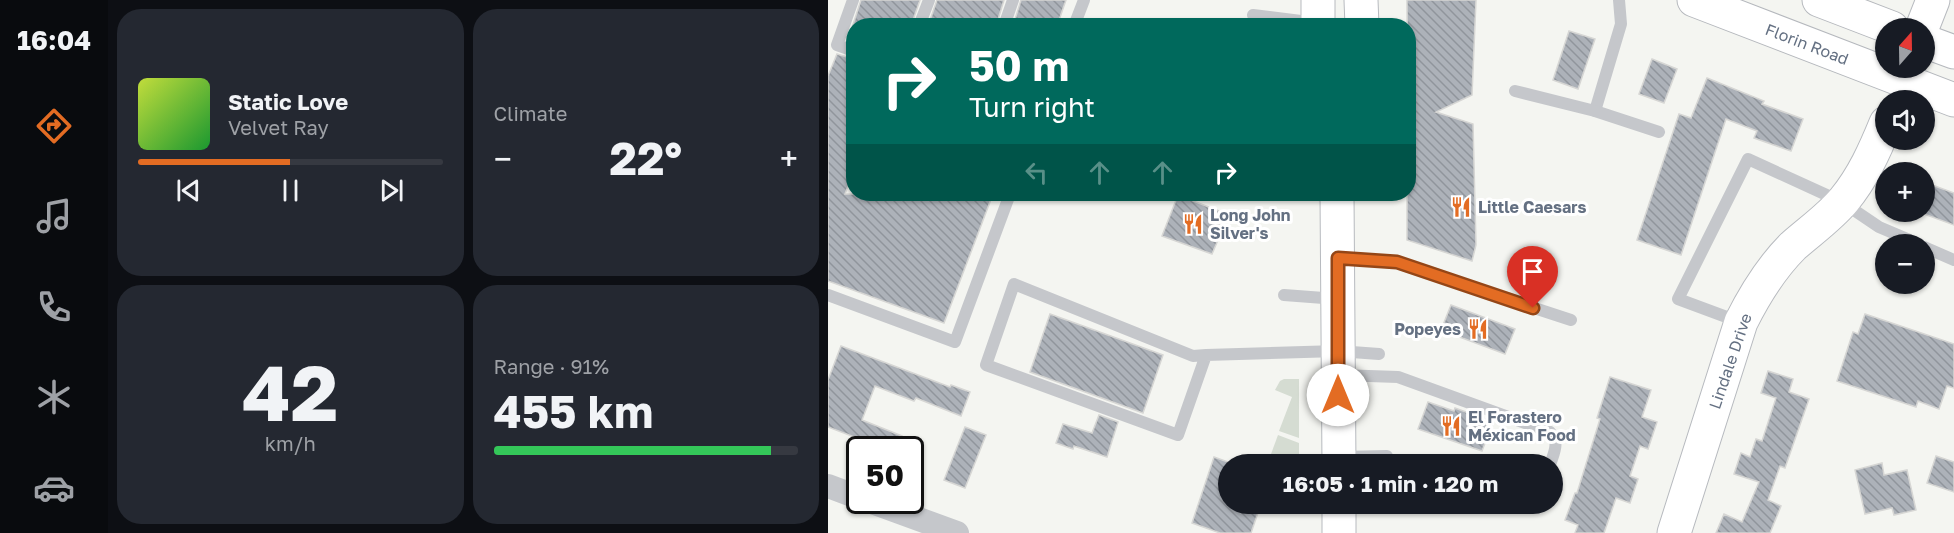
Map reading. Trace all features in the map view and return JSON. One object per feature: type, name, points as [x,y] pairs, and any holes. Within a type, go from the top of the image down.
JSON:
[{"type":"main road","points":[[1361,0],[1362,18]]},
{"type":"main road","name":"Florin Road","points":[[1694,0],[1901,83],[1954,100]]},
{"type":"main road","points":[[1819,0],[1856,7],[1875,18]]},
{"type":"main road","points":[[1926,18],[1933,0]]},
{"type":"main road","points":[[1935,45],[1954,52]]},
{"type":"main road","name":"Lindale Drive","points":[[1674,533],[1741,322],[1751,301],[1778,263],[1842,202],[1867,167],[1875,148]]},
{"type":"main road","points":[[1332,201],[1338,258],[1339,454]]},
{"type":"main road","points":[[1339,514],[1339,533]]},
{"type":"street","points":[[828,486],[846,493]]},
{"type":"street","points":[[905,514],[957,533]]},
{"type":"lane","points":[[832,43],[853,0]]},
{"type":"lane","points":[[922,18],[929,0]]},
{"type":"lane","points":[[1007,18],[1013,0]]},
{"type":"lane","points":[[1077,18],[1084,0]]},
{"type":"lane","points":[[1595,111],[1621,24],[1619,0]]},
{"type":"lane","points":[[1253,15],[1318,16]]},
{"type":"lane","points":[[1515,91],[1595,111],[1659,132]]},
{"type":"lane","points":[[1741,322],[1678,298],[1748,159],[1842,202],[1879,227],[1895,234]]},
{"type":"lane","points":[[828,295],[955,342],[1007,201]]},
{"type":"lane","points":[[1935,252],[1954,260]]},
{"type":"lane","points":[[1338,258],[1397,262],[1571,320]]},
{"type":"lane","points":[[1206,355],[1178,435],[986,365],[1014,284],[1193,356],[1206,355],[1338,363],[1398,377],[1550,432],[1557,444],[1554,454]]},
{"type":"lane","points":[[1284,295],[1338,299]]},
{"type":"lane","points":[[1338,363],[1378,354]]},
{"type":"shaded area","points":[[1299,379],[1299,438],[1279,431],[1292,397],[1275,390],[1280,381]]},
{"type":"shaded area","points":[[1278,435],[1299,443],[1299,454],[1271,454]]},
{"type":"building","points":[[861,0],[920,0],[914,18],[855,18]]},
{"type":"building","points":[[937,0],[1004,0],[998,18],[931,18]]},
{"type":"building","points":[[1021,0],[1066,0],[1060,18],[1015,18]]},
{"type":"building","points":[[1407,0],[1476,0],[1472,95],[1436,112],[1473,124],[1476,245],[1472,261],[1407,240],[1407,201],[1416,201],[1416,18],[1407,18]]},
{"type":"building","points":[[1569,31],[1595,39],[1578,89],[1553,80]]},
{"type":"building","points":[[837,54],[846,57],[846,201],[990,201],[944,323],[828,281],[828,76]]},
{"type":"building","points":[[1652,59],[1677,69],[1664,103],[1639,94]]},
{"type":"building","points":[[1707,78],[1764,101],[1762,104],[1803,119],[1791,151],[1754,138],[1757,131],[1726,119],[1681,255],[1637,240],[1679,114],[1691,118]]},
{"type":"building","points":[[1935,186],[1954,193],[1954,225],[1935,218]]},
{"type":"building","name":"Long John Silver's","points":[[1176,201],[1193,201],[1219,211],[1215,223],[1224,226],[1212,254],[1162,236]]},
{"type":"building","name":"Popeyes","points":[[1451,305],[1515,329],[1505,354],[1441,330]]},
{"type":"building","points":[[1050,314],[1163,355],[1143,413],[1030,372]]},
{"type":"building","points":[[1865,314],[1954,344],[1954,388],[1947,386],[1939,409],[1918,401],[1916,407],[1837,381],[1853,332],[1858,334]]},
{"type":"building","points":[[841,346],[950,387],[951,385],[970,392],[961,416],[916,398],[914,401],[875,386],[862,420],[902,436],[852,436],[828,427],[828,380]]},
{"type":"building","points":[[1768,371],[1793,379],[1789,392],[1809,399],[1785,468],[1780,466],[1768,500],[1781,506],[1770,533],[1716,533],[1724,514],[1742,522],[1759,482],[1734,474],[1741,453],[1750,457],[1756,439],[1762,441],[1776,398],[1761,393]]},
{"type":"building","points":[[1610,377],[1651,390],[1642,417],[1657,422],[1648,449],[1640,446],[1630,476],[1638,479],[1630,503],[1616,498],[1604,533],[1575,533],[1578,525],[1565,520],[1575,493],[1577,493],[1600,419],[1597,418]]},
{"type":"building","points":[[1428,402],[1454,411],[1455,408],[1493,422],[1482,451],[1418,429]]},
{"type":"building","points":[[1099,415],[1118,422],[1107,457],[1074,446],[1073,449],[1056,443],[1063,424],[1092,433]]},
{"type":"building","points":[[965,427],[986,435],[965,488],[944,480]]},
{"type":"building","points":[[1936,456],[1954,462],[1954,492],[1927,483]]},
{"type":"building","points":[[1214,457],[1218,458],[1218,514],[1258,514],[1251,533],[1220,533],[1192,523]]},
{"type":"building","points":[[1882,463],[1884,475],[1907,470],[1916,510],[1894,515],[1892,508],[1865,514],[1855,470]]},
{"type":"place","name":"Little Caesars","points":[[1461,207]]},
{"type":"place","name":"Long John Silver's","points":[[1193,224]]},
{"type":"place","name":"Popeyes","points":[[1478,329]]},
{"type":"place","name":"El Forastero Méxican Food","points":[[1451,426]]},
{"type":"route","points":[[1338,395],[1338,258],[1397,262],[1533,308]]}]
